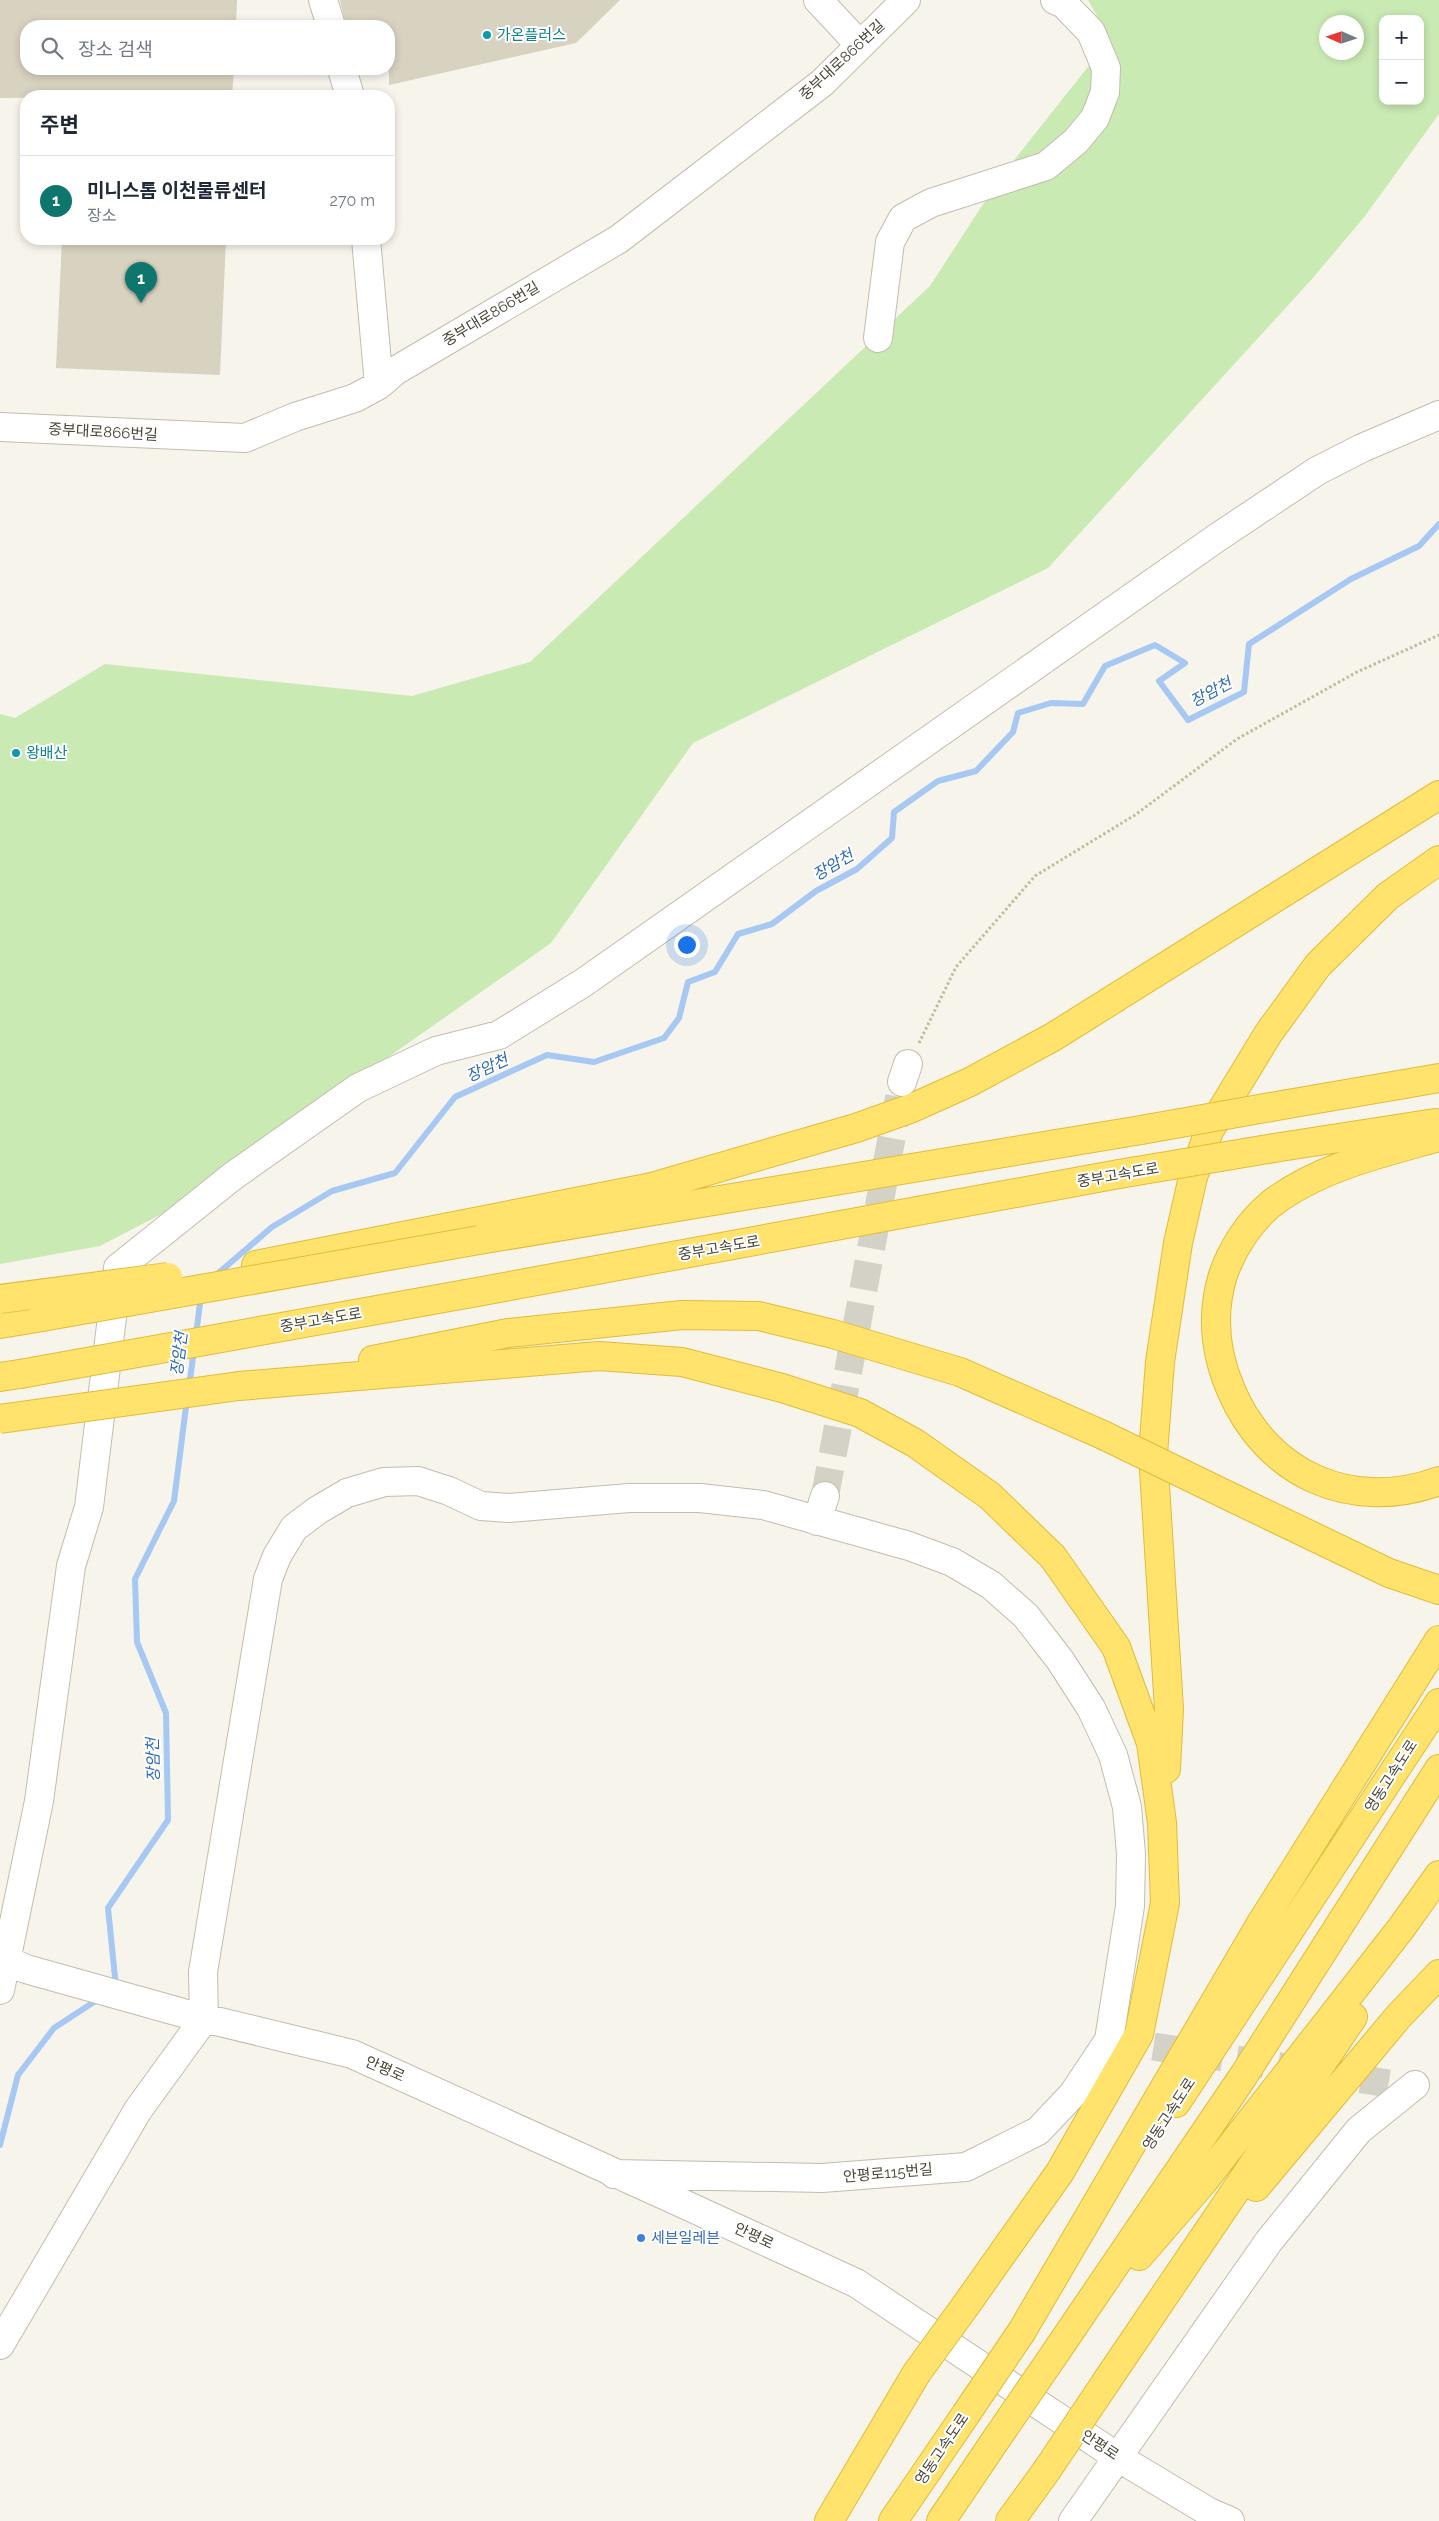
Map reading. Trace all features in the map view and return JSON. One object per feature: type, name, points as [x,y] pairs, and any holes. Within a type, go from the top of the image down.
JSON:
[{"type":"highway","points":[[0,1299],[256,1265],[652,1186],[856,1128],[912,1108],[970,1082],[1053,1038],[1439,796]]},
{"type":"highway","points":[[1163,1854],[1169,1709],[1153,1454],[1160,1362],[1178,1243],[1193,1177],[1209,1131],[1268,1034],[1318,965],[1388,896],[1439,860]]},
{"type":"highway","points":[[0,1324],[479,1240],[1141,1130],[1439,1078]]},
{"type":"highway","name":"중부고속도로","points":[[10,1375],[466,1294],[1119,1174],[1439,1122]]},
{"type":"highway","points":[[1439,1136],[1348,1164],[1314,1178],[1270,1205],[1243,1236],[1228,1260],[1220,1288],[1216,1314],[1216,1340],[1223,1371],[1236,1404],[1255,1433],[1277,1456],[1298,1471],[1323,1484],[1348,1490],[1376,1493],[1401,1492],[1439,1481]]},
{"type":"highway","points":[[239,1386],[508,1333],[682,1316],[759,1316],[833,1334],[960,1372],[1104,1435],[1388,1573],[1439,1590]]},
{"type":"highway","points":[[0,1419],[239,1386],[599,1356],[682,1362],[782,1388],[860,1413],[915,1443],[990,1496],[1053,1557],[1116,1647],[1151,1743],[1162,1823],[1165,1903],[1139,2034],[1060,2172],[916,2374],[829,2521]]},
{"type":"highway","points":[[1022,2331],[1260,1925],[1439,1640]]},
{"type":"highway","name":"영동고속도로","points":[[892,2521],[1095,2226],[1439,1703]]},
{"type":"highway","points":[[941,2521],[1244,2075],[1439,1769]]},
{"type":"highway","points":[[1058,2350],[1203,2182],[1402,1927],[1439,1875]]},
{"type":"highway","points":[[1010,2521],[1048,2470],[1165,2292],[1439,1892]]},
{"type":"highway","points":[[1165,2292],[1398,2017],[1439,1974]]},
{"type":"street","points":[[323,0],[328,20]]},
{"type":"street","points":[[818,0],[859,44]]},
{"type":"street","name":"중부대로866번길","points":[[0,427],[245,438],[295,417],[355,398],[380,385],[395,371],[619,238],[822,83],[859,44],[906,0]]},
{"type":"street","points":[[878,338],[890,242],[903,218],[931,203],[1046,166],[1076,141],[1095,118],[1105,92],[1106,68],[1091,32],[1064,4],[1055,0]]},
{"type":"street","points":[[344,75],[348,90]]},
{"type":"street","points":[[367,245],[380,385]]},
{"type":"street","points":[[0,1990],[11,1962],[39,1801],[72,1566],[89,1507],[118,1268],[233,1176],[358,1088],[436,1051],[499,1035],[584,983],[1218,537],[1317,471],[1362,448],[1439,415]]},
{"type":"street","name":"안평로115번길","points":[[194,2016],[203,1972],[268,1579],[277,1556],[294,1528],[318,1510],[347,1493],[384,1482],[418,1481],[450,1490],[481,1506],[491,1507],[509,1508],[629,1498],[700,1498],[821,1509],[952,1562],[991,1584],[1026,1616],[1060,1660],[1090,1708],[1113,1755],[1127,1807],[1131,1854],[1130,1906],[1109,2040],[1073,2094],[1038,2132],[966,2166],[822,2178],[614,2174]]},
{"type":"street","name":"안평로","points":[[11,1962],[194,2016],[352,2054],[856,2283],[1119,2458],[1209,2512],[1230,2521]]},
{"type":"street","points":[[0,2345],[194,2016]]},
{"type":"street","points":[[1073,2521],[1119,2458],[1269,2241],[1359,2130],[1415,2085]]},
{"type":"path","points":[[905,1073],[956,966],[1035,876],[1135,815],[1237,739],[1356,672],[1439,635]]},
{"type":"green space","points":[[1088,0],[1439,0],[1439,114],[1365,216],[1312,279],[1048,568],[693,743],[551,943],[173,1208],[100,1246],[0,1264],[0,714],[15,718],[105,664],[412,696],[530,662],[930,286],[1000,178],[1110,39]]},
{"type":"building","points":[[0,0],[237,0],[236,20],[20,20],[20,75],[234,75],[232,90],[20,90],[20,98],[0,98]]},
{"type":"building","name":"가온플러스","points":[[340,0],[620,0],[576,43],[389,85],[389,75],[395,75],[395,20],[345,20]]},
{"type":"building","points":[[62,245],[226,245],[220,375],[56,368]]},
{"type":"waterway","name":"장암천","points":[[215,1276],[272,1227],[332,1191],[395,1173],[455,1097],[547,1055],[594,1062],[664,1038],[679,1018],[688,982],[715,972],[738,934],[772,924],[816,891],[857,869],[892,838],[894,812],[938,781],[976,771],[1013,732],[1018,713],[1051,703],[1083,704],[1105,666],[1155,645],[1185,663],[1159,681],[1188,720],[1244,692],[1249,644],[1351,579],[1419,546],[1439,524]]},
{"type":"waterway","name":"장암천","points":[[196,1335],[201,1295]]},
{"type":"waterway","name":"장암천","points":[[189,1387],[194,1350]]},
{"type":"waterway","name":"장암천","points":[[116,1987],[108,1908],[168,1820],[166,1713],[137,1642],[135,1579],[174,1501],[187,1399]]},
{"type":"waterway","name":"장암천","points":[[0,2145],[18,2075],[54,2028],[100,1998]]},
{"type":"tunnel","points":[[825,1496],[902,1082]]},
{"type":"tunnel","points":[[1112,2040],[1392,2084]]},
{"type":"place","name":"가온플러스","points":[[487,35]]},
{"type":"place","name":"미니스톱 이천물류센터","points":[[141,303]]},
{"type":"place","name":"왕배산","points":[[16,753]]},
{"type":"place","name":"세븐일레븐","points":[[641,2238]]}]
